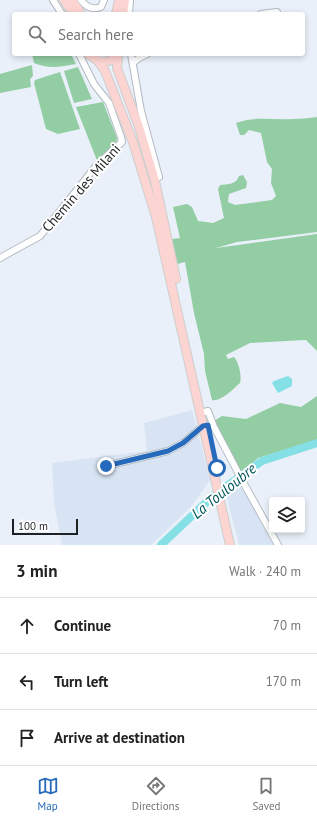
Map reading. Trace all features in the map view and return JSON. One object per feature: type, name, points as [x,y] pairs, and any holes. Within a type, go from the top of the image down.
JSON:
[{"type":"main road","points":[[64,0],[73,12]]},
{"type":"main road","points":[[72,0],[80,12]]},
{"type":"main road","points":[[116,12],[119,0]]},
{"type":"main road","points":[[123,12],[125,0]]},
{"type":"main road","points":[[86,56],[98,61],[108,62],[117,56]]},
{"type":"main road","points":[[118,56],[117,68],[139,127],[155,181],[202,413]]},
{"type":"main road","points":[[98,61],[105,71],[133,142],[148,187],[205,426],[230,545]]},
{"type":"main road","points":[[221,499],[234,545]]},
{"type":"street","points":[[53,0],[61,12]]},
{"type":"street","points":[[82,1],[89,8],[95,9],[101,7],[104,0]]},
{"type":"street","points":[[129,12],[130,0]]},
{"type":"street","name":"Chemin des Milani","points":[[0,258],[40,236],[96,166],[122,142],[109,102],[94,84],[83,56]]},
{"type":"street","points":[[131,56],[141,111],[160,177]]},
{"type":"street","points":[[133,63],[143,56]]},
{"type":"street","points":[[202,413],[208,411],[214,427],[278,545]]},
{"type":"street","points":[[106,466],[168,451],[183,443],[205,426]]},
{"type":"shaded area","points":[[192,410],[210,480],[190,508],[151,545],[62,545],[54,503],[52,463],[147,451],[144,423]]},
{"type":"shaded area","points":[[241,485],[273,545],[239,545],[225,490]]},
{"type":"green space","points":[[32,56],[72,56],[76,64],[60,67],[49,67],[34,63]]},
{"type":"green space","points":[[32,65],[33,76],[30,79],[31,87],[0,93],[0,74]]},
{"type":"green space","points":[[78,67],[92,99],[74,103],[64,71]]},
{"type":"green space","points":[[60,72],[80,129],[58,134],[46,129],[34,83],[35,80]]},
{"type":"green space","points":[[103,102],[117,138],[116,144],[98,163],[76,107]]},
{"type":"green space","points":[[317,117],[317,232],[237,242],[216,248],[317,234],[317,351],[306,340],[250,343],[226,355],[228,359],[234,357],[239,366],[240,383],[223,397],[212,400],[205,371],[204,354],[194,313],[185,262],[177,264],[172,239],[180,238],[173,207],[187,204],[192,207],[198,221],[213,223],[224,218],[218,189],[220,185],[234,183],[239,176],[243,175],[247,182],[246,188],[229,194],[228,202],[235,205],[272,200],[276,196],[271,183],[272,169],[267,162],[261,133],[249,130],[244,135],[240,135],[236,123],[257,119],[295,119]]},
{"type":"green space","points":[[317,396],[317,440],[258,458],[241,473],[214,421],[222,416],[246,419],[280,403],[301,407]]},
{"type":"water","points":[[288,376],[292,379],[292,386],[278,393],[272,383]]},
{"type":"waterway","name":"La Touloubre","points":[[161,545],[214,495],[262,461],[317,443]]},
{"type":"route","points":[[106,466],[168,451],[183,443],[203,426],[208,425],[217,468]]}]
